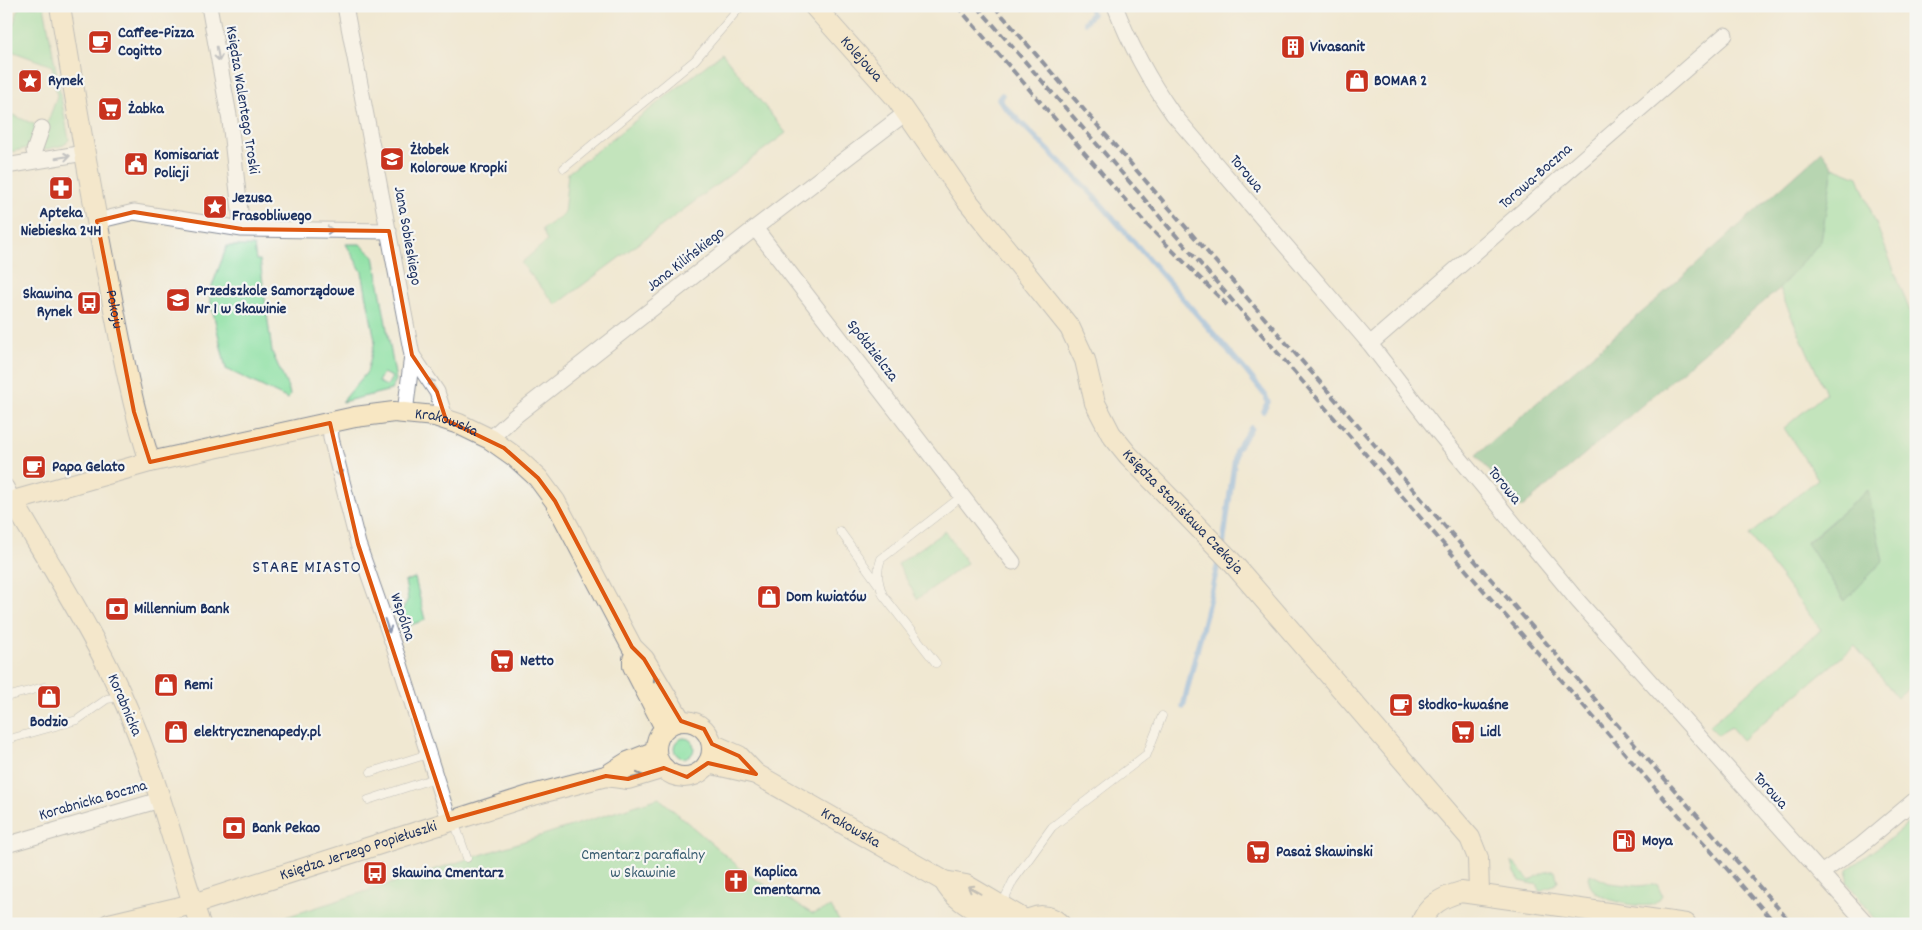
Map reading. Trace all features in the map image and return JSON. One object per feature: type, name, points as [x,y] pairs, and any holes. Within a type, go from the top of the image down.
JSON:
[{"type":"street","points":[[6,166],[84,153],[60,6]]},
{"type":"street","name":"Księdza Walentego Troski","points":[[209,6],[230,121],[242,229]]},
{"type":"street","name":"Jana Sobieskiego","points":[[345,6],[412,355],[405,413]]},
{"type":"street","name":"Kolejowa","points":[[814,6],[907,112]]},
{"type":"street","name":"Torowa","points":[[1115,6],[1138,60],[1155,89],[1173,114],[1370,344],[1444,440],[1572,594],[1867,924]]},
{"type":"street","name":"Torowa-Boczna","points":[[1370,344],[1725,34]]},
{"type":"street","name":"Jana Kilińskiego","points":[[490,439],[522,411],[755,228],[907,112]]},
{"type":"street","name":"Księdza Stanisława Czekaja","points":[[907,112],[961,193],[1070,328],[1085,360],[1095,403],[1110,434],[1230,560],[1470,838],[1478,858],[1479,894]]},
{"type":"street","points":[[34,151],[42,128]]},
{"type":"street","name":"Pokoju","points":[[84,153],[134,412],[150,462]]},
{"type":"street","points":[[97,221],[134,212],[242,229],[389,231]]},
{"type":"street","name":"Spółdzielcza","points":[[755,228],[1013,562]]},
{"type":"street","name":"Jana Sobieskiego","points":[[412,355],[437,392],[446,420]]},
{"type":"street","name":"Krakowska","points":[[10,494],[374,414],[405,413],[446,420],[490,439],[526,466],[555,501],[632,647],[644,660],[673,724]]},
{"type":"street","name":"Wspólna","points":[[330,423],[331,438],[358,544],[387,626],[435,778],[452,820]]},
{"type":"street","name":"Korabnicka","points":[[10,494],[111,673],[122,696],[160,800],[200,924]]},
{"type":"street","points":[[673,724],[698,724],[704,729],[712,744],[708,764],[703,770],[687,777],[671,773],[660,760],[660,735],[673,724]]},
{"type":"street","name":"Krakowska","points":[[712,744],[739,756],[756,774],[944,881],[949,890],[958,899],[1000,915],[1026,922]]},
{"type":"street","name":"Księdza Jerzego Popiełuszki","points":[[109,924],[193,904],[529,796],[606,776],[628,779],[660,760]]},
{"type":"street","name":"Krakowska","points":[[708,764],[756,774]]},
{"type":"street","points":[[1821,872],[1860,846],[1916,799]]},
{"type":"street","name":"Korabnicka Boczna","points":[[6,845],[160,800]]},
{"type":"street","points":[[1421,924],[1431,907],[1448,896],[1461,892],[1686,924]]},
{"type":"street","points":[[1026,922],[1042,916],[1049,917],[1060,924]]},
{"type":"lane","points":[[564,168],[696,60],[741,6]]},
{"type":"lane","points":[[878,584],[877,568],[881,559],[962,496]]},
{"type":"lane","points":[[840,531],[878,584],[883,595],[936,663]]},
{"type":"lane","points":[[6,696],[44,687]]},
{"type":"lane","points":[[6,740],[77,720],[107,699],[122,696]]},
{"type":"lane","points":[[1000,915],[1013,881],[1052,827],[1147,754],[1162,716]]},
{"type":"lane","points":[[371,772],[428,754]]},
{"type":"lane","points":[[368,800],[435,778]]},
{"type":"lane","points":[[452,820],[467,858]]},
{"type":"highlighted area","points":[[134,212],[242,229],[389,231],[412,355],[437,392],[446,420],[504,448],[538,478],[555,501],[632,647],[644,659],[681,721],[704,729],[712,744],[739,756],[756,774],[708,763],[687,777],[664,768],[628,779],[606,776],[449,820],[358,544],[330,423],[150,462],[134,412],[97,221]]},
{"type":"green space","points":[[19,6],[44,6],[69,140],[64,145],[36,152],[32,147],[6,153],[6,112],[45,129],[57,97],[52,66],[6,49]]},
{"type":"green space","points":[[722,53],[786,133],[556,305],[521,263],[547,241],[542,229],[564,214],[568,173]]},
{"type":"green space","points":[[1822,151],[1833,167],[1821,241],[1779,289],[1521,508],[1476,455],[1647,308]]},
{"type":"green space","points":[[1833,167],[1858,177],[1916,327],[1916,682],[1897,697],[1855,646],[1742,740],[1731,727],[1718,735],[1709,726],[1821,630],[1749,535],[1818,479],[1784,428],[1826,393],[1779,289],[1821,241]],"holes":[[[1867,491],[1845,600],[1807,542]]]},
{"type":"green space","points":[[346,244],[360,244],[374,256],[396,380],[391,390],[342,402],[367,372],[375,341],[362,272]],"holes":[[[383,373],[392,377],[387,386],[378,382]]]},
{"type":"green space","points":[[227,246],[254,246],[256,260],[260,260],[272,352],[289,390],[290,395],[288,399],[226,369],[209,294]]},
{"type":"green space","points":[[1868,490],[1883,561],[1845,601],[1807,543]]},
{"type":"green space","points":[[945,531],[967,563],[917,599],[898,564]]},
{"type":"green space","points":[[415,578],[425,620],[399,629],[397,620],[408,599],[405,581]]},
{"type":"green space","points":[[684,738],[691,741],[694,748],[691,755],[684,758],[677,755],[674,748],[677,741]]},
{"type":"green space","name":"Cmentarz parafialny w Skawinie","points":[[659,798],[747,874],[813,914],[831,907],[841,924],[264,924]]},
{"type":"green space","points":[[1916,816],[1916,924],[1879,924],[1847,882],[1848,869],[1892,837]]},
{"type":"green space","points":[[1512,861],[1530,881],[1548,871],[1555,871],[1558,881],[1554,886],[1539,891],[1538,885],[1520,881],[1514,871]]},
{"type":"green space","points":[[1590,874],[1609,883],[1638,886],[1657,884],[1662,895],[1654,904],[1644,906],[1611,900],[1593,890],[1589,883]]},
{"type":"waterway","points":[[1085,22],[1092,14],[1090,6]]},
{"type":"waterway","points":[[1002,95],[999,99],[1004,106],[1093,195],[1246,371],[1265,395],[1268,402],[1263,411]]},
{"type":"waterway","points":[[1223,545],[1236,450],[1251,428]]},
{"type":"waterway","points":[[1183,707],[1220,556]]},
{"type":"railway","points":[[957,6],[1147,225],[1227,305]]},
{"type":"railway","points":[[977,6],[1661,795],[1776,924]]},
{"type":"railway","points":[[994,6],[1792,924]]},
{"type":"place","name":"Caffee-Pizza Cogitto","points":[[100,42]]},
{"type":"place","name":"Vivasanit","points":[[1293,47]]},
{"type":"place","name":"Rynek","points":[[30,81]]},
{"type":"place","name":"BOMAR 2","points":[[1357,81]]},
{"type":"place","name":"Żabka","points":[[110,109]]},
{"type":"place","name":"Żłobek Kolorowe Kropki","points":[[392,159]]},
{"type":"place","name":"Komisariat Policji","points":[[136,164]]},
{"type":"place","name":"Apteka Niebieska 24H","points":[[61,188]]},
{"type":"place","name":"Jezusa Frasobliwego","points":[[215,207]]},
{"type":"place","name":"Przedszkole Samorządowe Nr 1 w Skawinie","points":[[178,300]]},
{"type":"place","name":"Skawina Rynek","points":[[89,303]]},
{"type":"place","name":"Papa Gelato","points":[[34,467]]},
{"type":"place","name":"Dom kwiatów","points":[[769,597]]},
{"type":"place","name":"Millennium Bank","points":[[117,609]]},
{"type":"place","name":"Netto","points":[[502,661]]},
{"type":"place","name":"Remi","points":[[166,685]]},
{"type":"place","name":"Bodzio","points":[[49,697]]},
{"type":"place","name":"Słodko-kwaśne","points":[[1401,705]]},
{"type":"place","name":"elektrycznenapedy.pl","points":[[176,732]]},
{"type":"place","name":"Lidl","points":[[1463,732]]},
{"type":"place","name":"Bank Pekao","points":[[234,828]]},
{"type":"place","name":"Moya","points":[[1624,841]]},
{"type":"place","name":"Pasaż Skawinski","points":[[1258,852]]},
{"type":"place","name":"Skawina Cmentarz","points":[[375,873]]},
{"type":"place","name":"Kaplica cmentarna","points":[[736,881]]},
{"type":"district","name":"STARE MIASTO","points":[[307,568]]}]
